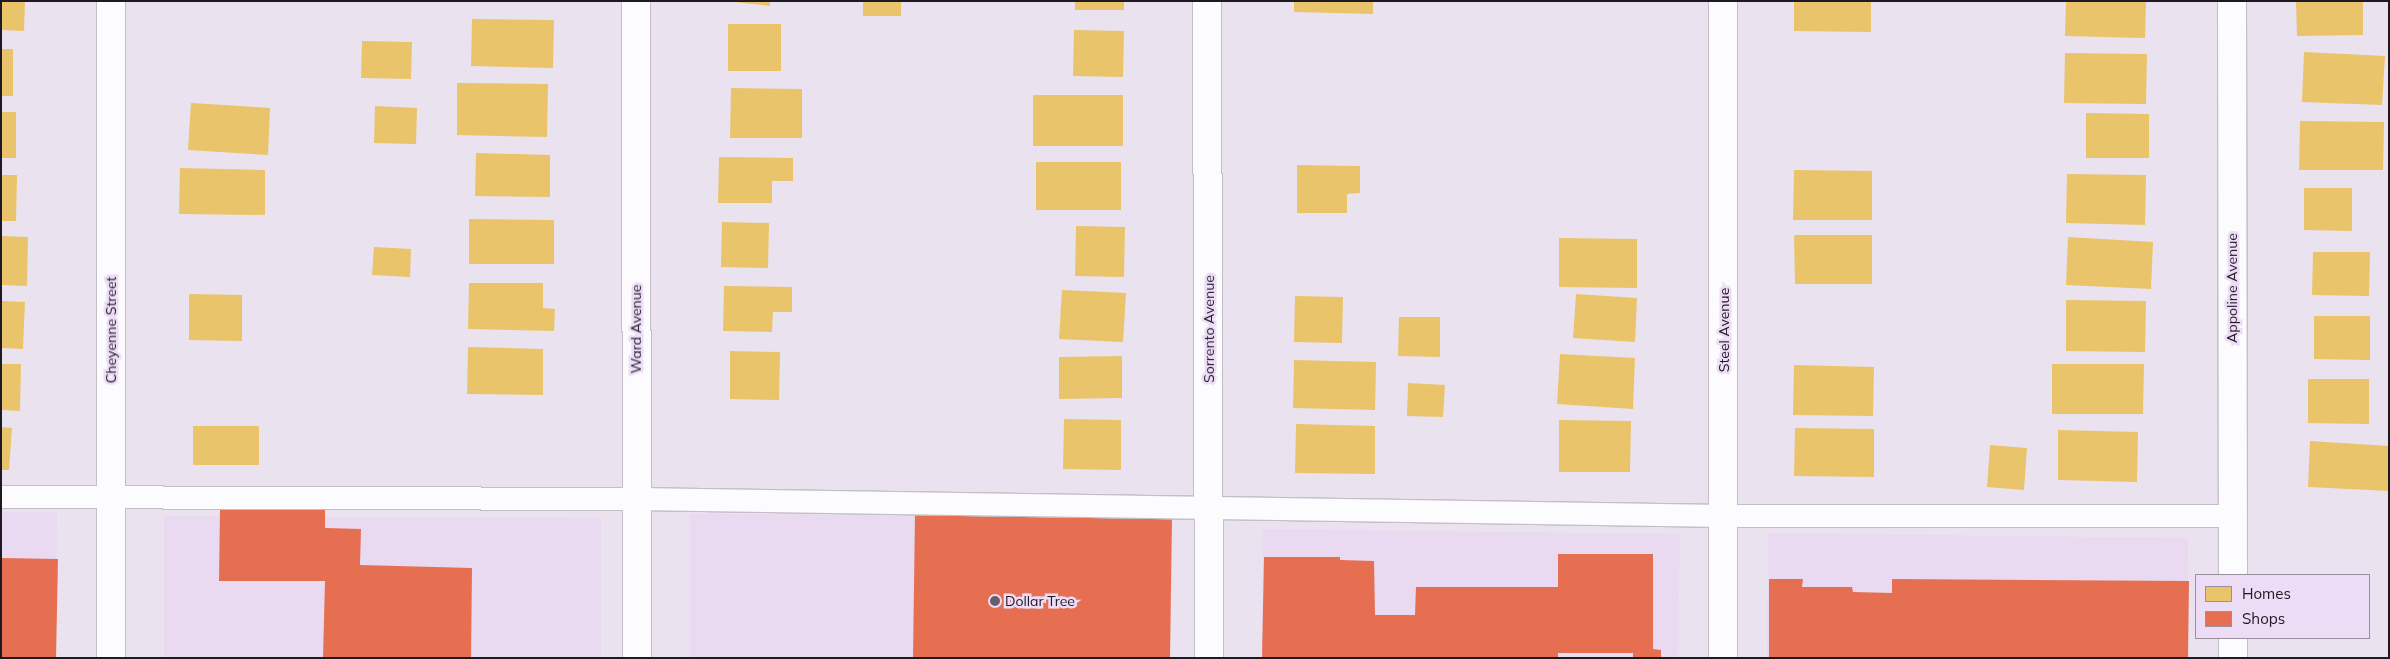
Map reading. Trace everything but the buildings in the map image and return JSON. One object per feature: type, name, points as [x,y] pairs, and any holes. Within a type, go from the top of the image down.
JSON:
[{"type":"street","name":"Cheyenne Street","points":[[111,1],[111,658]]},
{"type":"street","name":"Ward Avenue","points":[[636,1],[637,658]]},
{"type":"street","name":"Sorrento Avenue","points":[[1207,1],[1209,658]]},
{"type":"street","name":"Steel Avenue","points":[[1723,1],[1724,658]]},
{"type":"street","name":"Appoline Avenue","points":[[2232,1],[2233,574]]},
{"type":"street","points":[[2233,639],[2233,658]]},
{"type":"lane","points":[[1,497],[637,499],[1725,516],[2232,516]]},
{"type":"shaded area","points":[[1,512],[57,512],[56,658],[1,658]]},
{"type":"shaded area","points":[[690,514],[1170,515],[1170,658],[690,658]]},
{"type":"shaded area","points":[[164,516],[601,518],[601,658],[164,658]]},
{"type":"shaded area","points":[[1263,529],[1680,534],[1678,658],[1262,658]]},
{"type":"shaded area","points":[[1768,533],[2188,538],[2187,658],[1767,658]]},
{"type":"place","name":"Dollar Tree","points":[[995,601]]}]
